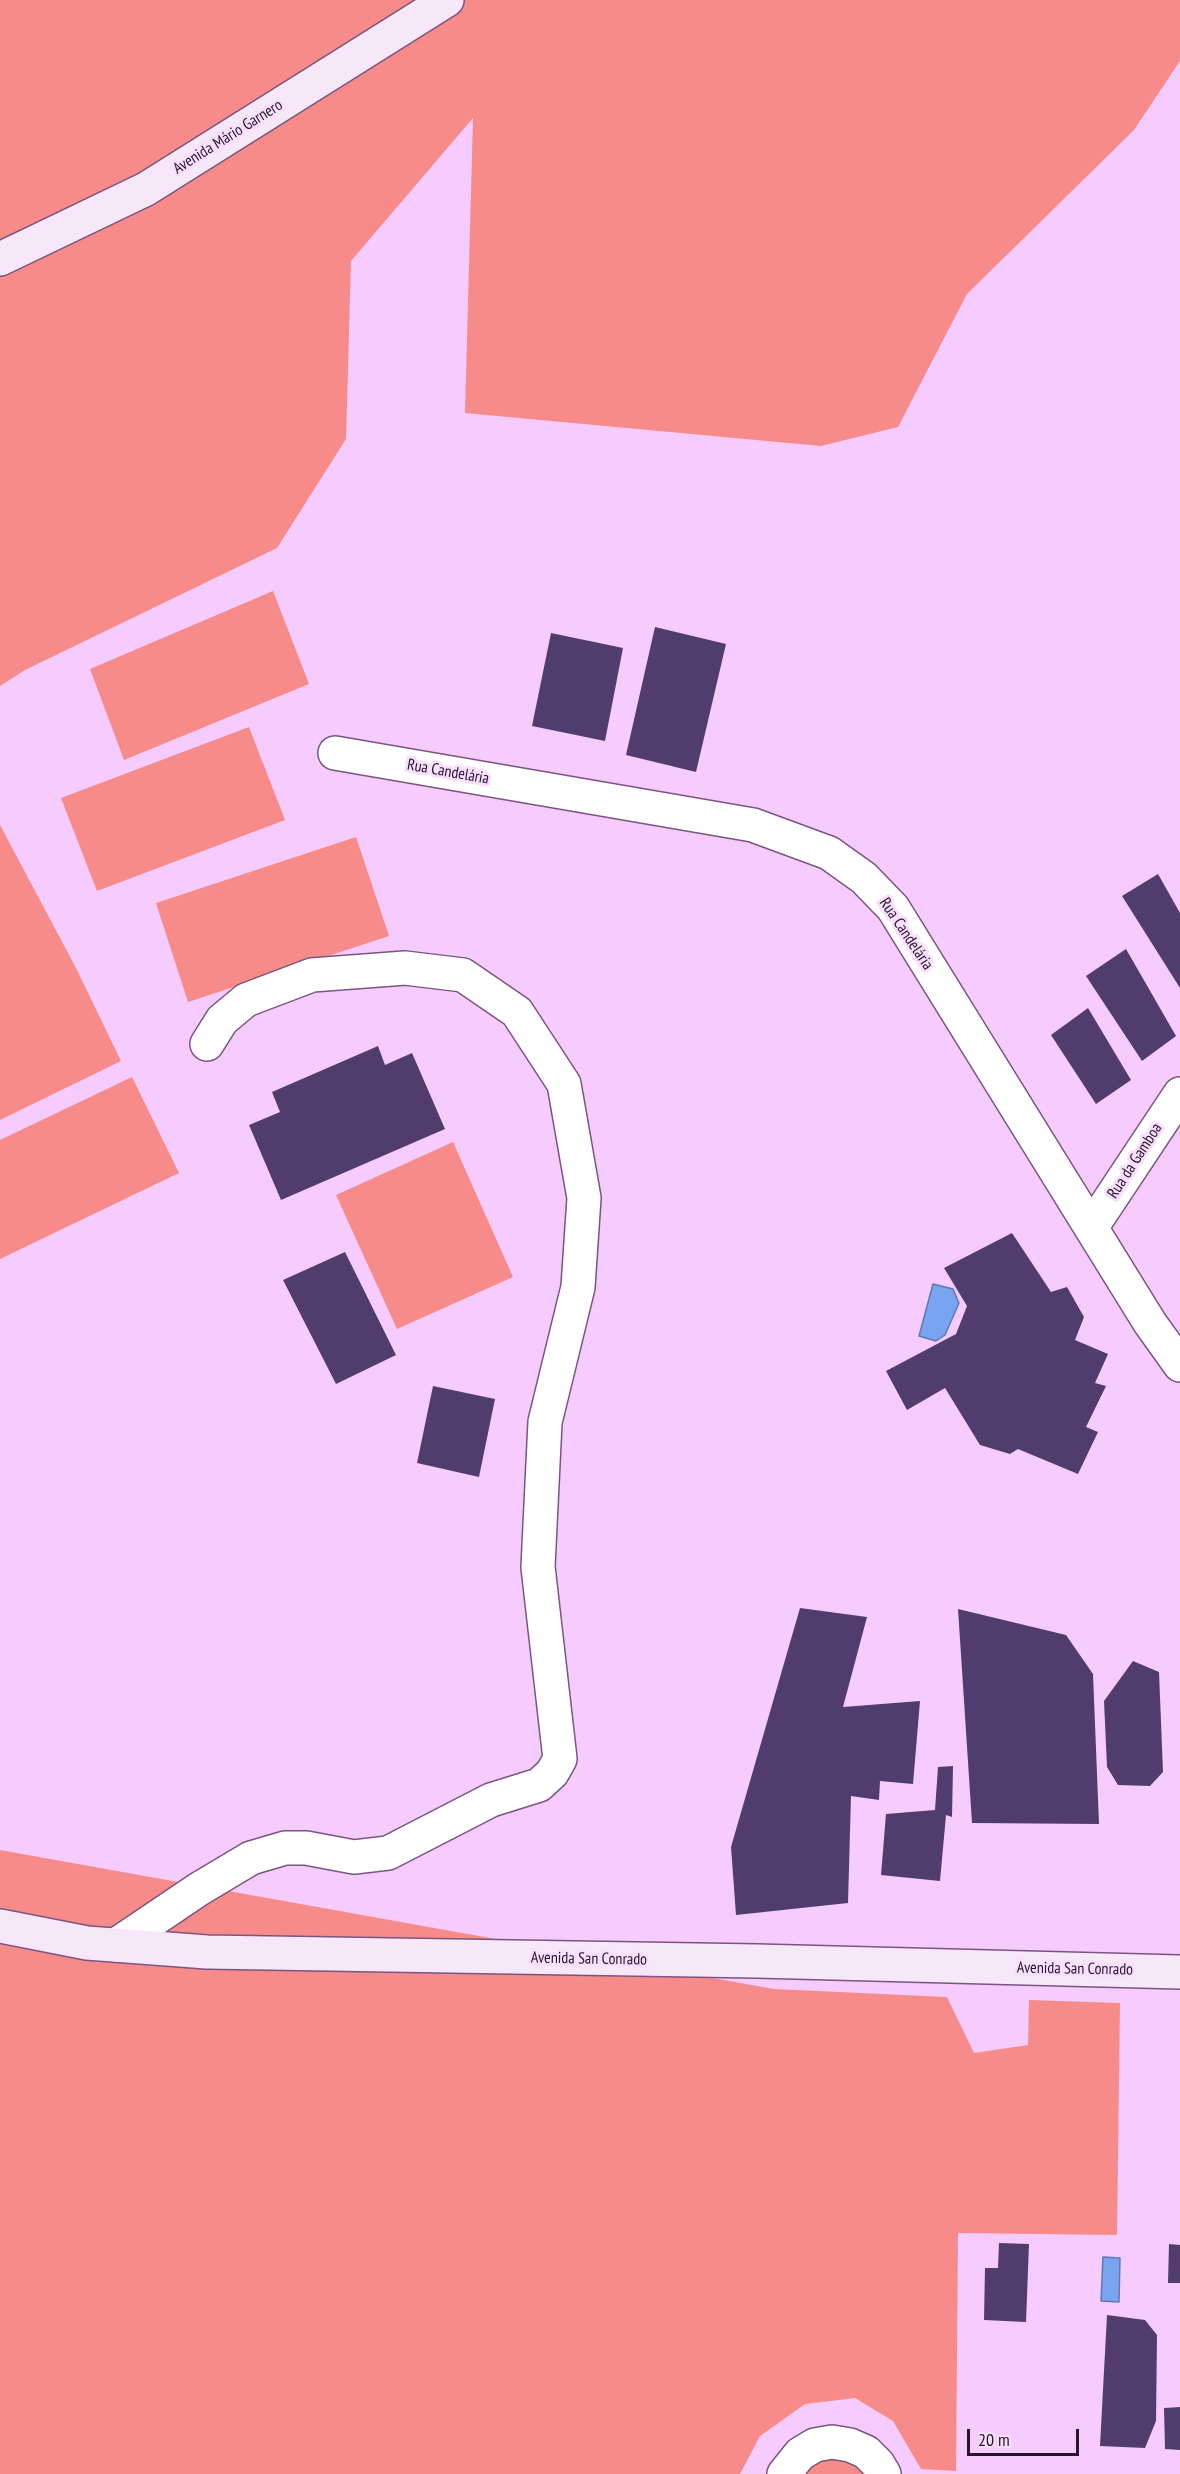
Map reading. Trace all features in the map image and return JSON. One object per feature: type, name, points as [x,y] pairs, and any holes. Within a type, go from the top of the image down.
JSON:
[{"type":"street","name":"Avenida Mário Garnero","points":[[0,259],[146,189],[447,0]]},
{"type":"street","name":"Rua Candelária","points":[[335,753],[753,825],[829,853],[864,878],[893,908],[1150,1323],[1180,1365]]},
{"type":"street","points":[[116,1945],[199,1889],[251,1858],[285,1848],[306,1848],[354,1857],[388,1853],[490,1800],[538,1785],[552,1773],[560,1759],[538,1567],[545,1422],[578,1287],[584,1198],[564,1084],[517,1012],[463,975],[405,968],[312,975],[246,1000],[222,1020],[207,1044]]},
{"type":"street","name":"Rua da Gamboa","points":[[1091,1228],[1180,1094]]},
{"type":"street","name":"Avenida San Conrado","points":[[0,1926],[87,1943],[207,1952],[745,1961],[1180,1972]]},
{"type":"street","points":[[784,2474],[800,2454],[815,2445],[832,2442],[850,2445],[866,2452],[884,2474]]},
{"type":"shaded area","points":[[0,0],[1180,0],[1180,61],[1134,130],[967,294],[898,427],[821,446],[465,413],[473,118],[351,261],[346,439],[277,548],[25,670],[0,686]]},
{"type":"shaded area","points":[[273,591],[309,684],[124,760],[90,669]]},
{"type":"shaded area","points":[[249,727],[285,820],[97,891],[61,798]]},
{"type":"shaded area","points":[[0,825],[76,968],[121,1061],[0,1120]]},
{"type":"shaded area","points":[[356,837],[389,936],[188,1002],[156,903]]},
{"type":"shaded area","points":[[132,1077],[179,1173],[0,1259],[0,1140]]},
{"type":"shaded area","points":[[453,1142],[513,1277],[397,1329],[336,1195]]},
{"type":"shaded area","points":[[0,1850],[774,1989],[947,1997],[974,2053],[1028,2045],[1029,2000],[1120,2003],[1117,2235],[958,2233],[956,2471],[921,2469],[893,2421],[855,2398],[805,2404],[760,2436],[740,2474],[0,2474]]},
{"type":"shaded area","points":[[840,2460],[853,2464],[864,2474],[802,2474],[815,2463]]},
{"type":"water","points":[[933,1284],[953,1289],[959,1303],[945,1335],[936,1341],[919,1336]]},
{"type":"water","points":[[1103,2257],[1120,2258],[1119,2302],[1101,2301]]},
{"type":"building","points":[[655,627],[726,644],[696,772],[626,755]]},
{"type":"building","points":[[551,633],[623,648],[605,741],[532,726]]},
{"type":"building","points":[[1158,874],[1180,913],[1180,988],[1122,896]]},
{"type":"building","points":[[1126,949],[1176,1036],[1142,1061],[1086,976]]},
{"type":"building","points":[[1088,1008],[1131,1080],[1096,1104],[1051,1035]]},
{"type":"building","points":[[378,1046],[385,1065],[412,1053],[445,1129],[281,1200],[249,1125],[280,1112],[272,1092]]},
{"type":"building","points":[[1012,1233],[1051,1292],[1067,1287],[1084,1317],[1075,1340],[1108,1354],[1095,1383],[1106,1386],[1086,1427],[1098,1432],[1078,1474],[1018,1449],[1010,1454],[980,1445],[945,1388],[907,1410],[886,1371],[956,1334],[967,1306],[944,1268]]},
{"type":"building","points":[[345,1252],[396,1355],[336,1384],[283,1280]]},
{"type":"building","points":[[433,1386],[495,1399],[479,1477],[417,1463]]},
{"type":"building","points":[[800,1608],[867,1617],[843,1707],[920,1701],[913,1784],[880,1781],[879,1800],[851,1796],[848,1903],[736,1915],[731,1847]]},
{"type":"building","points":[[958,1609],[1066,1635],[1093,1674],[1099,1824],[972,1823]]},
{"type":"building","points":[[1133,1661],[1159,1672],[1163,1772],[1150,1786],[1118,1785],[1107,1767],[1104,1701]]},
{"type":"building","points":[[953,1766],[952,1817],[946,1815],[940,1881],[881,1875],[886,1814],[935,1810],[938,1767]]},
{"type":"building","points":[[999,2243],[1029,2244],[1026,2322],[984,2320],[985,2268],[998,2268]]},
{"type":"building","points":[[1169,2244],[1180,2245],[1180,2283],[1168,2283]]},
{"type":"building","points":[[1107,2315],[1145,2320],[1157,2335],[1156,2421],[1145,2448],[1100,2446]]},
{"type":"building","points":[[1180,2407],[1180,2450],[1165,2449],[1164,2408]]}]
